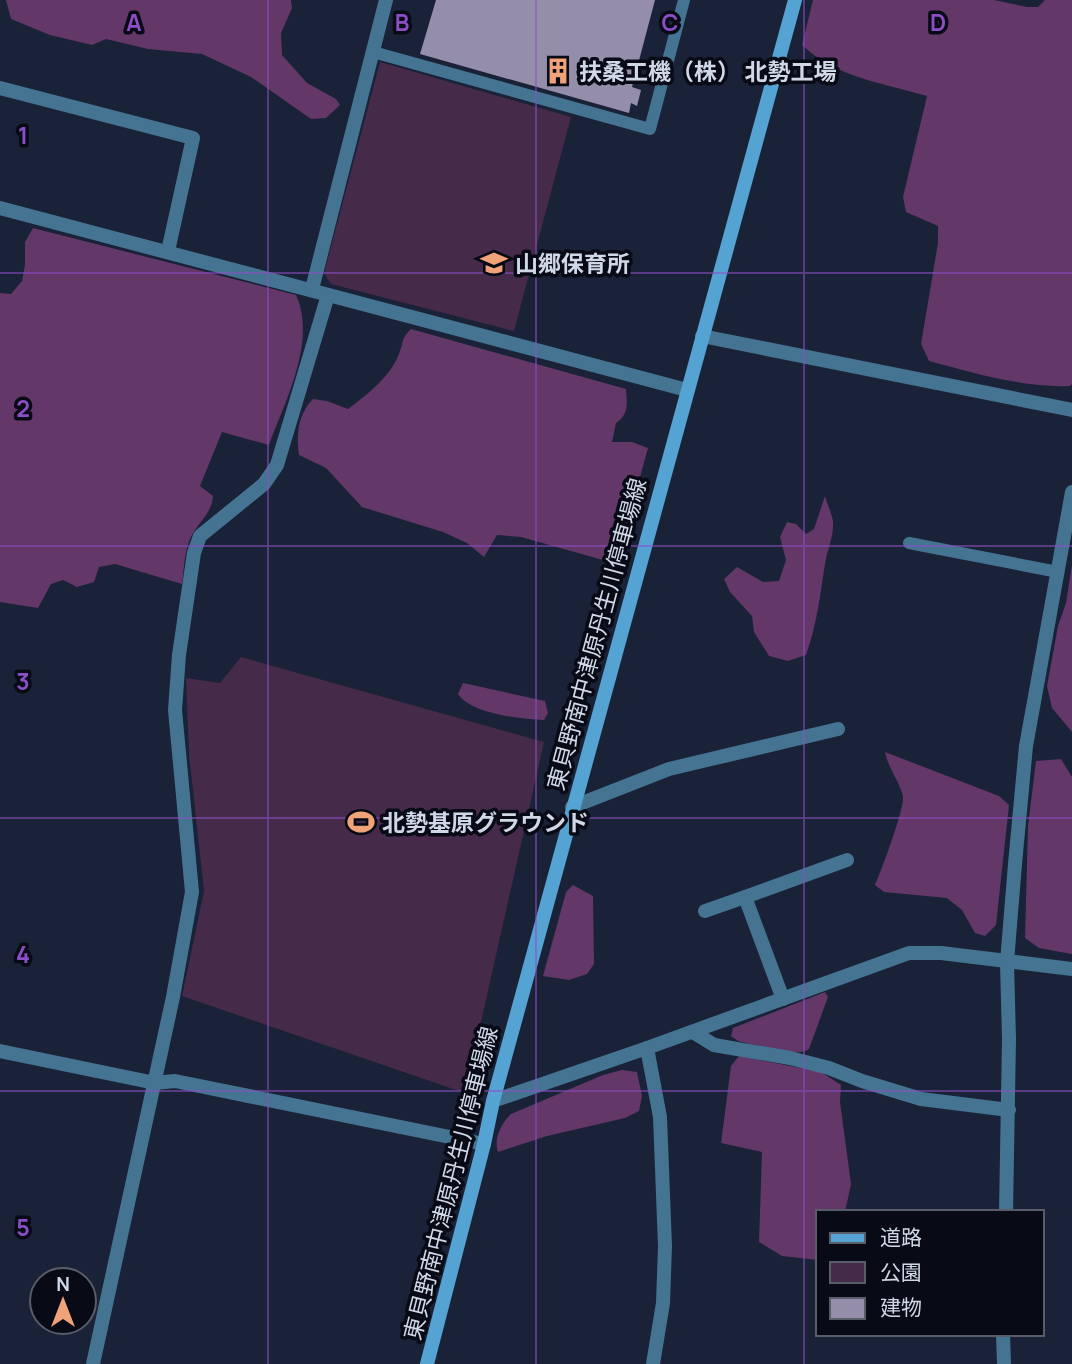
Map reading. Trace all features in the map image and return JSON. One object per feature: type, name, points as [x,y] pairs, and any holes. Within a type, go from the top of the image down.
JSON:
[{"type":"main road","name":"東貝野南中津原丹生川停車場線","points":[[427,1364],[493,1101],[572,807],[795,0]]},
{"type":"street","points":[[312,289],[386,0]]},
{"type":"street","points":[[0,88],[193,138],[169,251]]},
{"type":"street","points":[[0,208],[687,390]]},
{"type":"street","points":[[93,1364],[155,1083],[192,892],[175,710],[179,655],[194,552],[200,536],[264,484],[277,465],[328,295]]},
{"type":"street","points":[[702,336],[1072,410]]},
{"type":"street","points":[[1006,1210],[1009,1110],[1007,962],[1026,746],[1072,492]]},
{"type":"street","points":[[572,807],[668,769],[838,729]]},
{"type":"street","points":[[705,911],[847,860]]},
{"type":"street","points":[[745,897],[783,999]]},
{"type":"street","points":[[493,1101],[909,953],[941,953],[1072,969]]},
{"type":"street","points":[[692,1032],[714,1045],[790,1058],[921,1099],[1009,1110]]},
{"type":"street","points":[[647,1048],[660,1117],[665,1246],[663,1303],[653,1364]]},
{"type":"street","points":[[0,1051],[155,1083],[175,1081],[484,1144]]},
{"type":"street","points":[[1003,1336],[1004,1364]]},
{"type":"lane","points":[[373,52],[650,129],[684,0]]},
{"type":"lane","points":[[909,542],[1058,572]]},
{"type":"green space","points":[[380,62],[571,117],[514,331],[331,284],[324,273]]},
{"type":"green space","name":"北勢基原グラウンド","points":[[241,657],[544,742],[465,1093],[182,996],[204,891],[189,754],[186,678],[220,683]]},
{"type":"shaded area","points":[[6,0],[291,0],[292,8],[281,33],[282,55],[307,83],[336,99],[340,105],[326,118],[311,119],[251,77],[202,54],[148,49],[106,39],[92,45],[50,35],[11,19]]},
{"type":"shaded area","points":[[813,0],[994,0],[1038,7],[1045,0],[1072,0],[1070,386],[1017,382],[929,361],[921,344],[938,243],[938,226],[906,212],[903,197],[927,96],[845,72],[802,45]]},
{"type":"shaded area","points":[[33,228],[296,295],[302,313],[301,352],[290,391],[269,445],[222,432],[200,486],[213,496],[212,502],[188,544],[182,584],[115,564],[99,567],[94,582],[77,587],[63,580],[51,584],[38,608],[0,602],[0,293],[11,294],[22,281],[25,242]]},
{"type":"shaded area","points":[[411,329],[626,389],[626,408],[616,423],[612,442],[632,442],[648,448],[618,558],[603,560],[521,537],[497,535],[484,557],[467,543],[443,532],[362,507],[326,468],[299,455],[299,425],[304,411],[313,399],[348,409],[384,378]]},
{"type":"shaded area","points":[[825,496],[833,528],[810,644],[806,655],[788,661],[769,656],[754,632],[752,616],[730,592],[724,579],[737,567],[763,582],[779,581],[786,560],[780,537],[787,522],[796,524],[806,534],[814,529]]},
{"type":"shaded area","points":[[1072,565],[1072,732],[1052,708],[1047,686]]},
{"type":"shaded area","points":[[463,683],[545,701],[548,713],[544,720],[510,717],[485,711],[464,701],[458,694]]},
{"type":"shaded area","points":[[885,752],[999,796],[1009,805],[996,925],[985,936],[975,933],[962,910],[947,898],[884,892],[875,885],[896,827],[903,797]]},
{"type":"shaded area","points":[[1061,759],[1072,777],[1072,954],[1039,948],[1025,938],[1028,826],[1036,761]]},
{"type":"shaded area","points":[[573,885],[593,896],[594,964],[587,974],[569,980],[543,976],[566,892]]},
{"type":"shaded area","points":[[825,992],[828,997],[809,1049],[803,1052],[785,1052],[738,1041],[731,1036],[733,1028]]},
{"type":"shaded area","points":[[739,1056],[821,1072],[841,1085],[840,1102],[851,1184],[845,1210],[816,1210],[816,1260],[782,1256],[759,1242],[762,1152],[721,1143],[731,1066]]},
{"type":"shaded area","points":[[622,1070],[637,1072],[642,1096],[639,1111],[625,1118],[547,1136],[498,1152],[499,1131],[511,1114],[603,1075]]},
{"type":"building","name":"扶桑工機（株） 北勢工場","points":[[436,0],[655,0],[632,87],[641,90],[637,106],[631,103],[629,113],[420,54]]},
{"type":"place","name":"扶桑工機（株） 北勢工場","points":[[558,71]]},
{"type":"place","name":"山郷保育所","points":[[494,263]]},
{"type":"place","name":"北勢基原グラウンド","points":[[361,822]]}]
